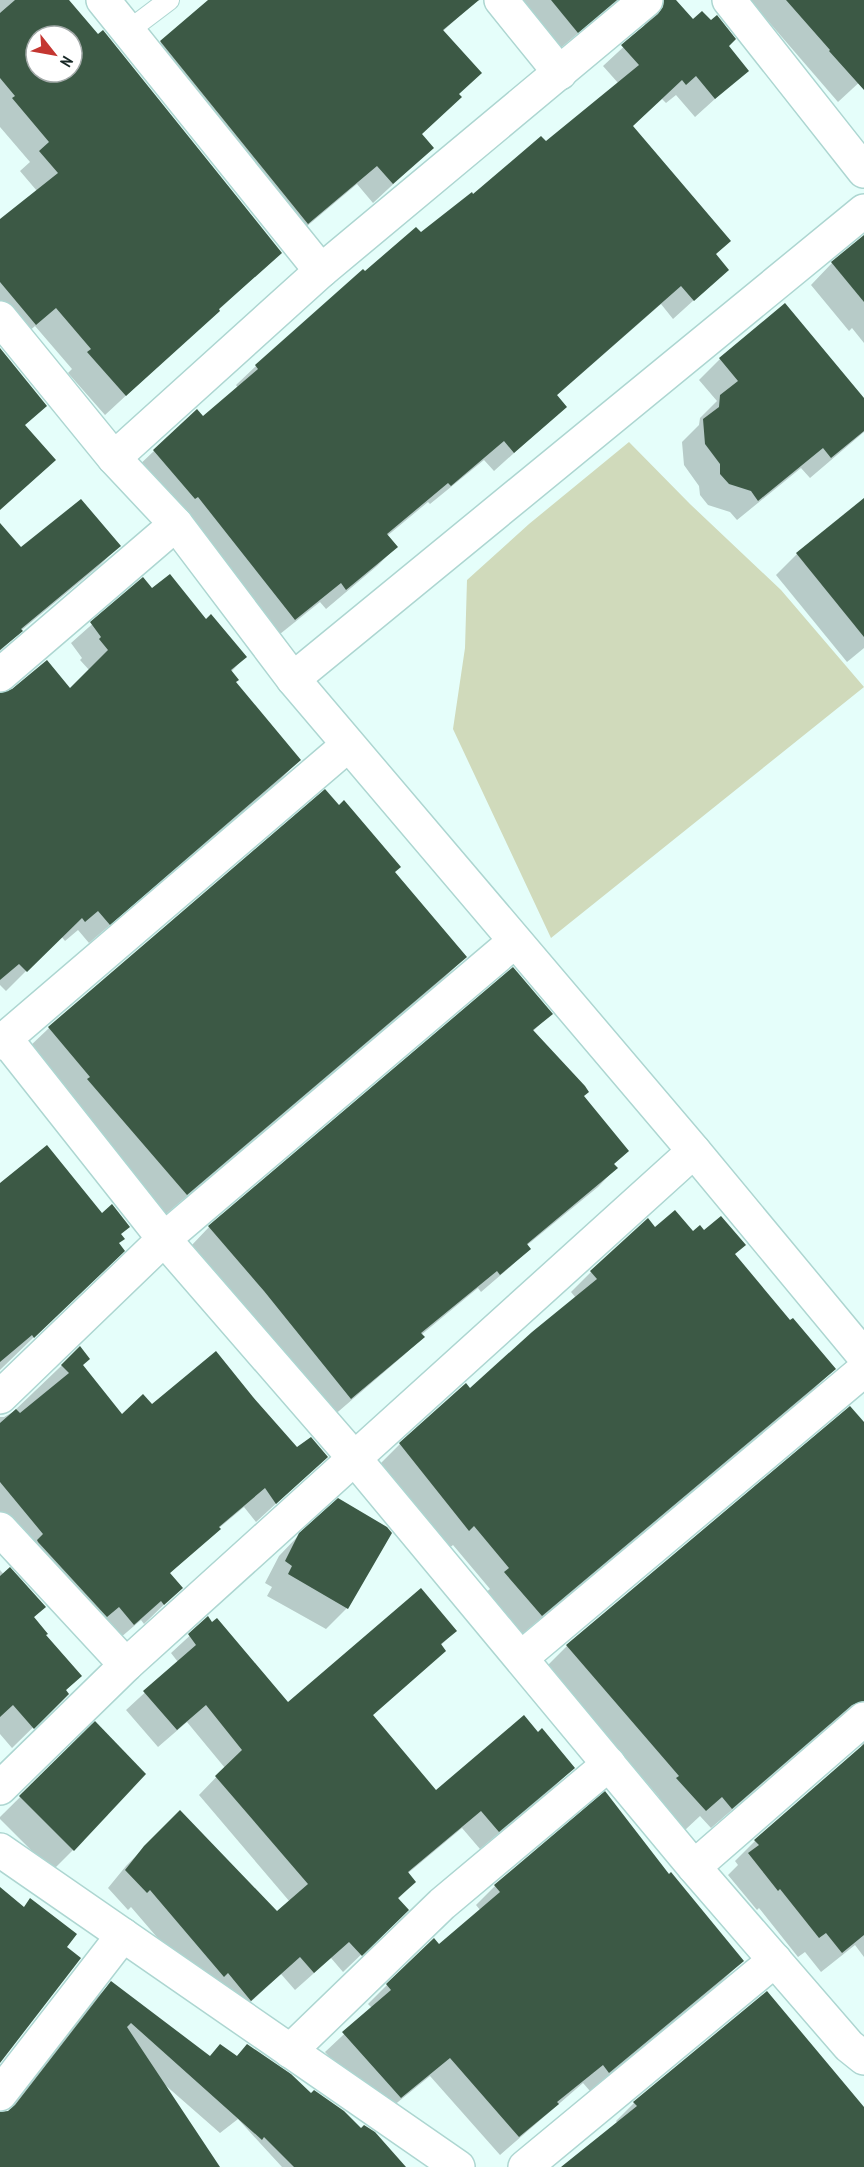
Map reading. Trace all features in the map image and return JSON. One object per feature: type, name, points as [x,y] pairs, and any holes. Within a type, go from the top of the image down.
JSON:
[{"type":"street","points":[[103,0],[321,271]]},
{"type":"street","points":[[501,0],[560,73]]},
{"type":"street","points":[[114,458],[321,271],[646,0]]},
{"type":"street","points":[[729,0],[864,171]]},
{"type":"street","points":[[293,679],[864,211]]},
{"type":"street","points":[[0,318],[114,458],[176,524],[293,679],[694,1151],[864,1356]]},
{"type":"street","points":[[0,675],[176,524]]},
{"type":"street","points":[[348,744],[3,1040],[164,1239],[355,1459],[694,1867],[849,2046],[864,2058]]},
{"type":"street","points":[[0,1397],[164,1239],[515,941]]},
{"type":"street","points":[[0,1788],[126,1665],[694,1151]]},
{"type":"street","points":[[521,1658],[864,1370]]},
{"type":"street","points":[[0,1528],[126,1665]]},
{"type":"street","points":[[694,1867],[864,1719]]},
{"type":"street","points":[[290,2051],[442,1904],[609,1764]]},
{"type":"street","points":[[0,1850],[458,2167]]},
{"type":"street","points":[[0,2094],[123,1935]]},
{"type":"street","points":[[525,2167],[775,1960]]},
{"type":"lane","points":[[128,31],[169,0]]},
{"type":"green space","points":[[629,442],[690,504],[781,590],[864,687],[551,938],[453,729],[465,648],[467,580],[529,524]]},
{"type":"building","points":[[15,0],[69,0],[98,34],[103,30],[282,253],[126,396],[87,352],[91,349],[56,308],[36,325],[0,282],[0,219],[58,173],[39,151],[49,142],[12,98],[15,96],[0,78],[0,13]]},
{"type":"building","points":[[208,0],[479,0],[443,30],[482,73],[459,94],[462,97],[422,134],[434,148],[393,184],[377,166],[308,224],[160,41]]},
{"type":"building","points":[[551,0],[617,0],[578,33]]},
{"type":"building","points":[[664,0],[676,0],[693,19],[702,11],[711,20],[717,15],[736,39],[729,46],[749,71],[715,99],[696,76],[686,85],[682,80],[633,126],[731,241],[716,254],[729,270],[694,301],[681,286],[557,395],[567,407],[514,453],[504,441],[451,486],[448,483],[387,534],[398,547],[346,590],[341,583],[295,620],[198,497],[195,499],[153,450],[197,409],[203,416],[258,369],[255,365],[363,269],[365,271],[416,227],[421,232],[472,192],[473,194],[541,136],[546,141],[639,65],[621,45],[658,14],[663,7]]},
{"type":"building","points":[[786,0],[864,0],[864,90],[829,51]]},
{"type":"building","points":[[864,235],[864,302],[831,262]]},
{"type":"building","points":[[785,303],[864,398],[864,431],[831,458],[823,448],[758,501],[751,491],[729,484],[720,474],[720,464],[705,444],[703,419],[719,407],[720,395],[738,381],[719,358]]},
{"type":"building","points":[[0,348],[47,406],[25,425],[56,460],[0,510]]},
{"type":"building","points":[[864,498],[864,637],[796,553]]},
{"type":"building","points":[[81,499],[121,546],[21,629],[23,631],[0,650],[0,523],[21,547]]},
{"type":"building","points":[[170,574],[206,619],[211,614],[247,657],[231,670],[239,680],[236,682],[301,760],[110,925],[98,911],[85,922],[82,918],[27,972],[19,964],[0,980],[0,693],[12,689],[47,660],[70,688],[108,650],[90,622],[143,577],[152,588]]},
{"type":"building","points":[[325,789],[339,805],[344,800],[401,867],[395,872],[467,957],[187,1195],[87,1079],[90,1077],[48,1027]]},
{"type":"building","points":[[513,967],[553,1014],[533,1030],[585,1086],[589,1092],[584,1096],[629,1151],[614,1164],[618,1168],[527,1244],[531,1249],[500,1275],[497,1271],[421,1333],[425,1337],[351,1399],[208,1226]]},
{"type":"building","points":[[47,1145],[102,1213],[112,1204],[130,1227],[121,1234],[125,1239],[119,1243],[125,1251],[34,1338],[32,1335],[0,1362],[0,1183]]},
{"type":"building","points":[[675,1210],[693,1231],[700,1225],[704,1230],[721,1216],[746,1245],[735,1254],[790,1320],[793,1318],[836,1369],[542,1616],[504,1572],[509,1568],[474,1526],[469,1531],[399,1443],[466,1383],[470,1388],[532,1332],[597,1279],[590,1271],[648,1218],[655,1227]]},
{"type":"building","points":[[80,1346],[90,1359],[83,1365],[122,1414],[143,1394],[152,1404],[216,1351],[297,1447],[311,1437],[328,1457],[276,1504],[265,1488],[219,1527],[221,1529],[170,1573],[183,1588],[164,1605],[161,1601],[134,1625],[119,1607],[107,1617],[38,1542],[37,1540],[43,1534],[0,1482],[0,1423],[16,1409],[20,1413],[69,1373],[61,1365]]},
{"type":"building","points":[[850,1406],[864,1422],[864,1701],[852,1705],[732,1809],[722,1797],[706,1811],[676,1778],[679,1776],[566,1645]]},
{"type":"building","points":[[338,1498],[387,1527],[392,1533],[348,1609],[288,1574],[292,1566],[285,1561],[299,1533]]},
{"type":"building","points":[[10,1567],[46,1607],[34,1617],[48,1634],[46,1635],[82,1676],[66,1690],[69,1694],[34,1729],[13,1705],[0,1717],[0,1576]]},
{"type":"building","points":[[421,1588],[457,1631],[441,1644],[446,1651],[373,1715],[436,1790],[524,1715],[538,1732],[542,1728],[575,1768],[499,1832],[481,1811],[408,1872],[416,1882],[398,1898],[409,1910],[362,1956],[349,1942],[314,1973],[300,1957],[251,2001],[228,1973],[224,1977],[150,1890],[147,1893],[125,1870],[144,1846],[180,1810],[277,1911],[308,1884],[215,1776],[242,1750],[206,1705],[177,1730],[143,1691],[196,1645],[188,1634],[208,1616],[212,1622],[217,1618],[288,1702]]},
{"type":"building","points":[[95,1721],[146,1774],[74,1851],[19,1796]]},
{"type":"building","points":[[864,1744],[864,1935],[842,1953],[826,1933],[819,1938],[748,1853],[759,1845],[754,1840]]},
{"type":"building","points":[[605,1791],[669,1874],[671,1872],[744,1961],[609,2073],[603,2065],[557,2102],[559,2104],[519,2137],[450,2058],[401,2098],[342,2032],[391,1990],[386,1984],[434,1938],[439,1944],[500,1892],[494,1885]]},
{"type":"building","points":[[0,1887],[24,1907],[30,1898],[77,1934],[67,1947],[81,1958],[0,2063]]},
{"type":"building","points":[[111,1981],[210,2056],[220,2044],[237,2056],[247,2044],[291,2074],[311,2093],[314,2090],[344,2111],[361,2128],[364,2125],[375,2132],[406,2167],[294,2167],[264,2137],[262,2140],[131,2023],[127,2027],[220,2167],[0,2167],[0,2112],[8,2111],[15,2105]]},
{"type":"building","points":[[767,1991],[864,2107],[864,2167],[561,2167],[637,2106],[633,2102]]}]
